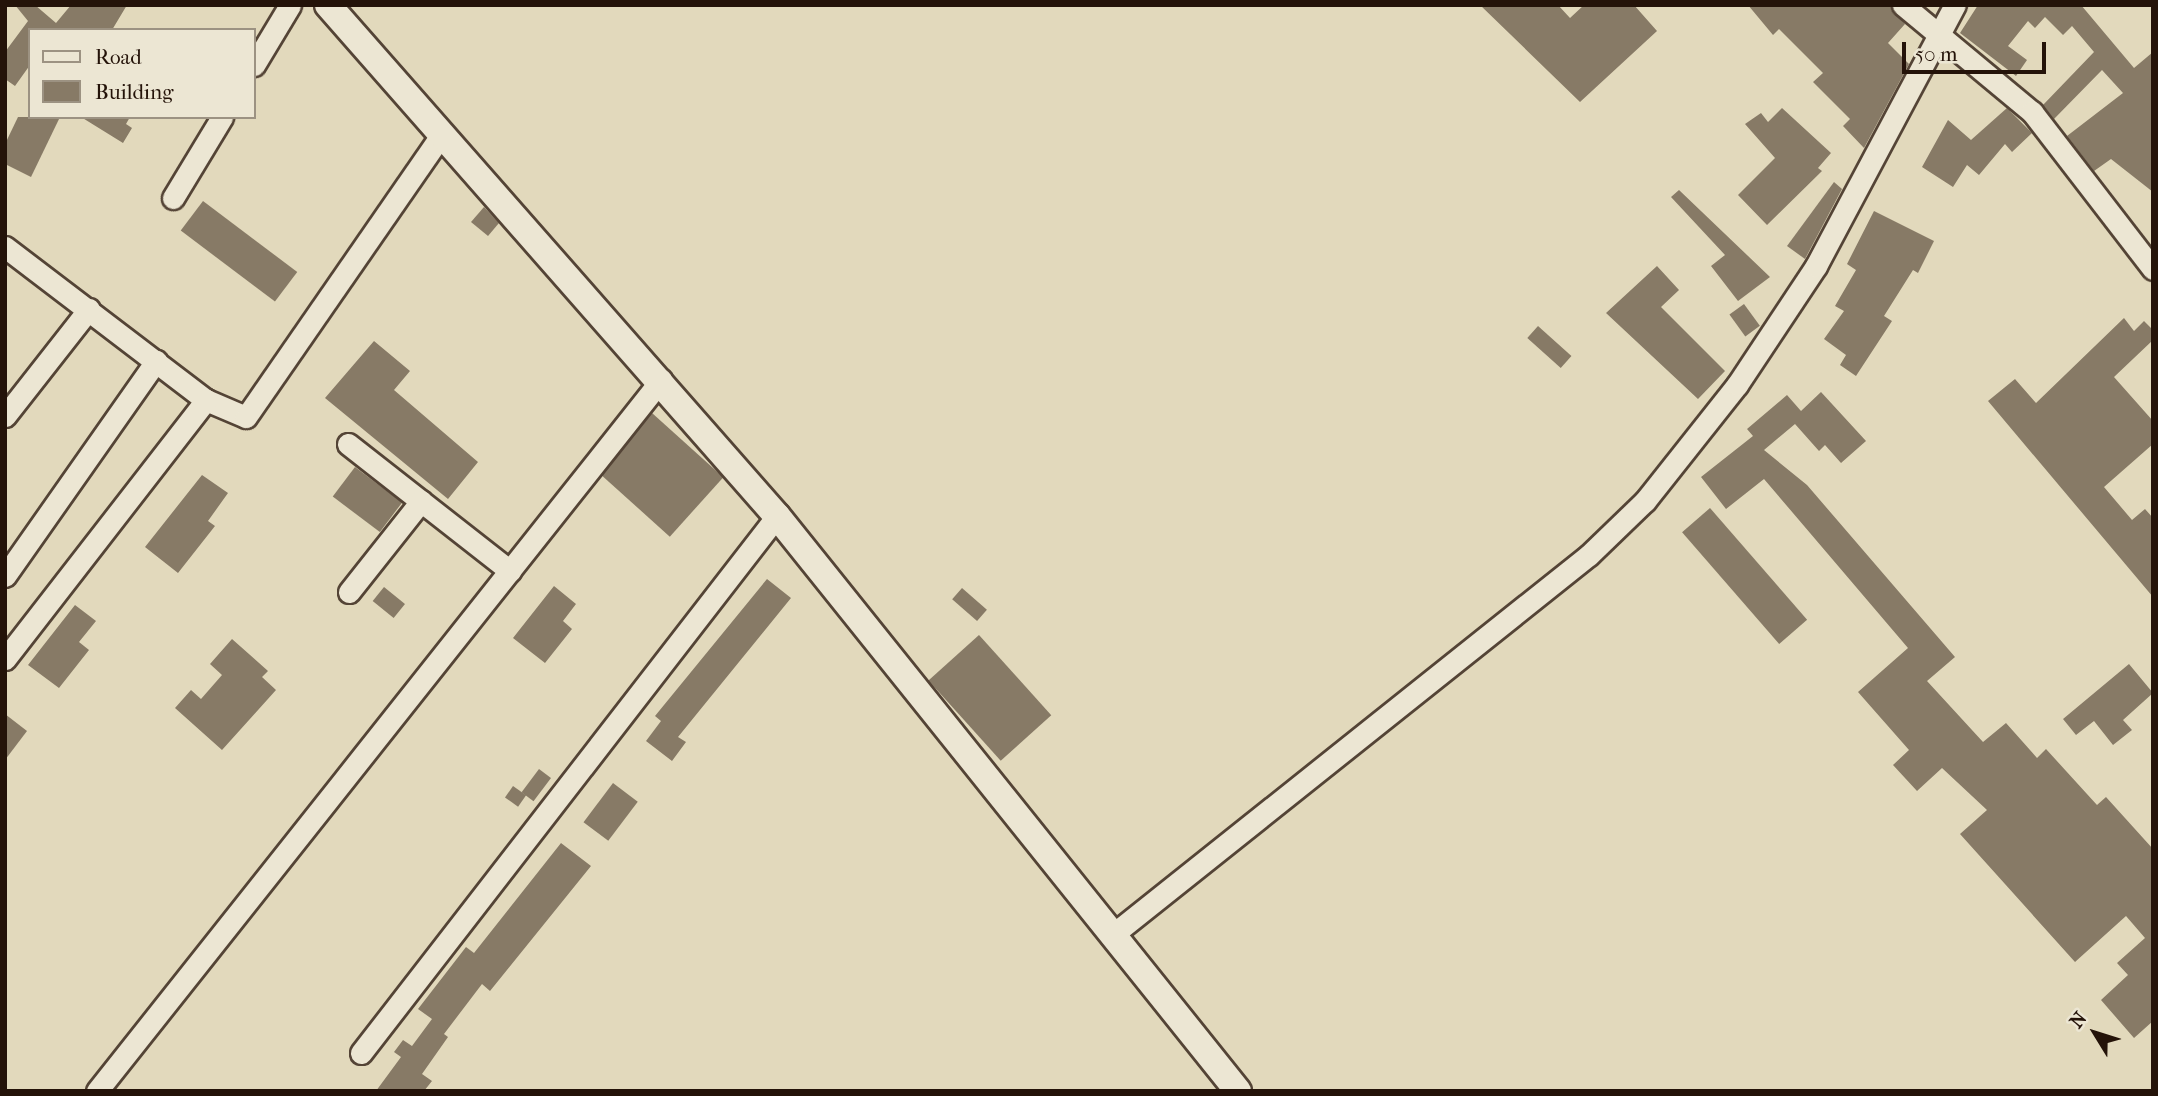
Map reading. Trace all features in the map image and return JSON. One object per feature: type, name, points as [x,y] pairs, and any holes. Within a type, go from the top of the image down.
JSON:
[{"type":"street","points":[[256,62],[290,5]]},
{"type":"street","points":[[328,5],[661,380],[776,516],[1238,1091]]},
{"type":"street","points":[[1903,5],[2032,111],[2153,269]]},
{"type":"street","points":[[1111,936],[1590,555],[1645,501],[1737,385],[1816,266],[1955,5]]},
{"type":"street","points":[[173,198],[221,119]]},
{"type":"street","points":[[5,247],[206,400],[246,417],[264,401],[442,134]]},
{"type":"street","points":[[5,416],[89,309]]},
{"type":"street","points":[[5,576],[156,361]]},
{"type":"street","points":[[97,1091],[661,380]]},
{"type":"street","points":[[5,659],[206,400]]},
{"type":"street","points":[[348,444],[510,571]]},
{"type":"street","points":[[349,592],[421,501]]},
{"type":"street","points":[[361,1053],[776,516]]},
{"type":"building","points":[[15,5],[35,5],[56,23],[71,5],[127,5],[113,28],[28,28],[28,68],[15,86],[5,79],[5,52],[28,21]]},
{"type":"building","points":[[1480,5],[1558,5],[1570,18],[1584,5],[1634,5],[1657,31],[1580,102]]},
{"type":"building","points":[[1748,5],[1890,5],[1905,24],[1888,43],[1909,64],[1864,148],[1843,126],[1850,119],[1813,82],[1823,73],[1779,29],[1773,35]]},
{"type":"building","points":[[1978,5],[2081,5],[2134,68],[2153,52],[2153,192],[2111,159],[2094,171],[2067,136],[2123,93],[2102,70],[2054,119],[2043,105],[2094,52],[2072,26],[2063,35],[2045,17],[2035,28],[2028,21],[2008,46],[2027,60],[2016,76],[1960,33]]},
{"type":"building","points":[[1782,108],[1831,153],[1818,168],[1822,171],[1767,225],[1738,195],[1775,158],[1745,124],[1761,113],[1768,122]]},
{"type":"building","points":[[2007,108],[2032,133],[2012,152],[2005,144],[1979,175],[1967,165],[1953,187],[1922,167],[1948,120],[1971,140]]},
{"type":"building","points":[[18,117],[59,119],[31,177],[5,164],[5,144]]},
{"type":"building","points":[[84,119],[129,119],[126,124],[132,128],[123,143]]},
{"type":"building","points":[[1834,182],[1842,189],[1805,259],[1787,246]]},
{"type":"building","points":[[1679,190],[1770,277],[1738,301],[1711,266],[1725,255],[1671,197]]},
{"type":"building","points":[[203,201],[297,272],[275,302],[181,231]]},
{"type":"building","points":[[484,207],[499,223],[488,236],[471,222]]},
{"type":"building","points":[[1874,211],[1934,241],[1918,273],[1913,270],[1884,316],[1892,321],[1856,376],[1840,365],[1846,355],[1824,339],[1844,311],[1835,306],[1856,270],[1847,264]]},
{"type":"building","points":[[1657,266],[1679,290],[1661,307],[1725,371],[1698,399],[1606,313]]},
{"type":"building","points":[[1744,304],[1760,326],[1745,336],[1729,315]]},
{"type":"building","points":[[2124,318],[2134,331],[2144,321],[2153,330],[2153,340],[2114,377],[2153,421],[2153,444],[2104,487],[2132,520],[2145,509],[2153,518],[2153,597],[1988,401],[2015,379],[2036,403]]},
{"type":"building","points":[[1538,326],[1571,356],[1561,368],[1527,338]]},
{"type":"building","points":[[374,341],[410,371],[394,390],[478,462],[448,499],[325,398]]},
{"type":"building","points":[[1821,392],[1866,441],[1841,463],[1825,445],[1819,451],[1795,424],[1764,450],[1807,485],[1955,657],[1927,681],[1983,742],[2006,723],[2037,758],[2046,749],[2097,805],[2106,797],[2153,849],[2153,1021],[2134,1038],[2101,1000],[2128,975],[2117,963],[2145,938],[2126,916],[2075,962],[1960,834],[1987,810],[1942,768],[1917,791],[1893,765],[1909,750],[1858,692],[1908,648],[1764,479],[1726,509],[1701,477],[1753,436],[1747,429],[1787,395],[1801,411]]},
{"type":"building","points":[[652,413],[723,477],[670,537],[598,472]]},
{"type":"building","points":[[355,467],[402,503],[380,532],[333,497]]},
{"type":"building","points":[[202,475],[228,493],[208,521],[215,526],[178,573],[145,547]]},
{"type":"building","points":[[1710,508],[1807,620],[1779,644],[1682,532]]},
{"type":"building","points":[[767,579],[791,598],[678,737],[686,742],[672,761],[646,741],[661,721],[655,716]]},
{"type":"building","points":[[554,586],[576,604],[563,621],[572,629],[545,663],[513,638]]},
{"type":"building","points":[[384,587],[405,604],[394,618],[373,601]]},
{"type":"building","points":[[962,588],[987,610],[977,621],[952,599]]},
{"type":"building","points":[[75,605],[96,621],[79,642],[89,650],[59,688],[28,665]]},
{"type":"building","points":[[979,635],[1051,715],[1001,761],[928,681]]},
{"type":"building","points":[[232,639],[268,671],[262,677],[276,690],[222,750],[175,708],[191,690],[201,699],[222,675],[210,664]]},
{"type":"building","points":[[2129,664],[2153,693],[2123,720],[2132,730],[2113,745],[2094,721],[2076,735],[2063,719]]},
{"type":"building","points":[[5,714],[27,731],[5,760]]},
{"type":"building","points":[[539,769],[551,778],[534,801],[522,792]]},
{"type":"building","points":[[613,783],[638,802],[608,841],[584,822]]},
{"type":"building","points":[[513,786],[526,795],[518,807],[505,797]]},
{"type":"building","points":[[561,843],[591,866],[490,991],[482,984],[444,1034],[448,1037],[422,1074],[432,1081],[424,1091],[376,1091],[401,1057],[394,1052],[403,1040],[412,1046],[432,1019],[418,1009],[466,947],[474,953]]}]
